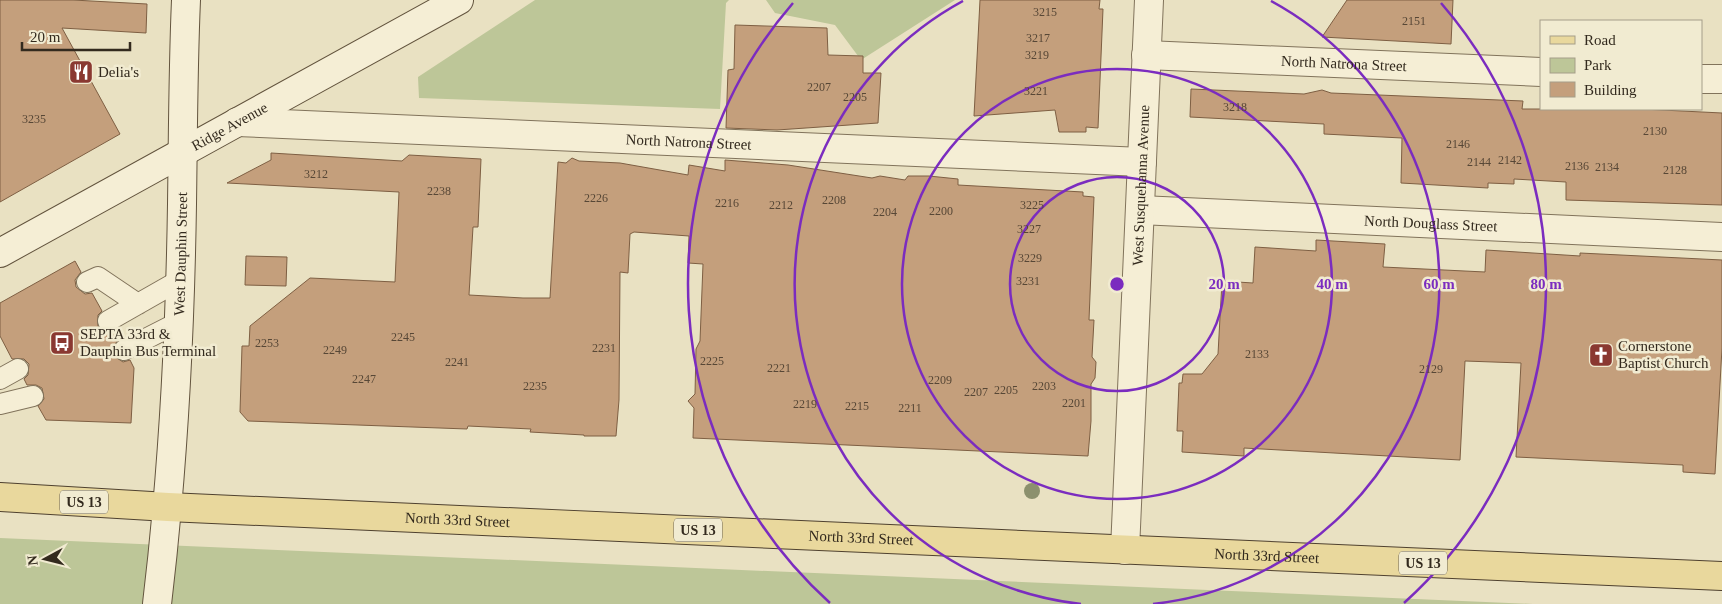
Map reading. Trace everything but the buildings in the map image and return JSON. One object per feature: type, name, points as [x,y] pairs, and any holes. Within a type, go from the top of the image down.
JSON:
[{"type":"main road","name":"North 33rd Street","points":[[0,497],[1722,576]]},
{"type":"street","name":"West Dauphin Street","points":[[157,604],[173,448],[179,322],[186,0]]},
{"type":"street","name":"Ridge Avenue","points":[[0,253],[459,0]]},
{"type":"street","name":"West Susquehanna Avenue","points":[[1125,550],[1149,0]]},
{"type":"street","name":"North Natrona Street","points":[[1146,55],[1540,72]]},
{"type":"street","points":[[1702,78],[1722,79]]},
{"type":"street","name":"North Natrona Street","points":[[237,122],[1142,162]]},
{"type":"street","name":"North Douglass Street","points":[[1140,210],[1722,237]]},
{"type":"lane","points":[[87,282],[98,277],[138,304]]},
{"type":"lane","points":[[108,321],[180,280]]},
{"type":"lane","points":[[124,350],[179,322]]},
{"type":"lane","points":[[0,379],[18,369]]},
{"type":"lane","points":[[0,404],[33,396]]},
{"type":"green space","points":[[535,0],[729,0],[726,3],[720,109],[419,98],[418,77]]},
{"type":"green space","points":[[766,0],[955,0],[861,60],[835,25],[775,13]]},
{"type":"green space","points":[[0,538],[1533,604],[0,604]]},
{"type":"place","name":"Delia's","points":[[81,72]]},
{"type":"place","name":"SEPTA 33rd & Dauphin Bus Terminal","points":[[62,343]]},
{"type":"place","name":"Cornerstone Baptist Church","points":[[1601,355]]}]
